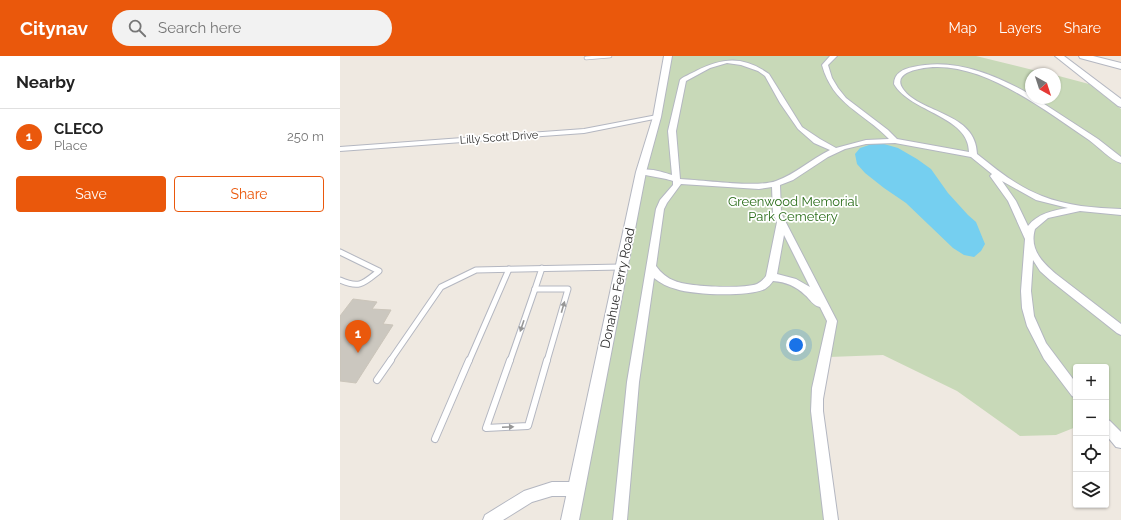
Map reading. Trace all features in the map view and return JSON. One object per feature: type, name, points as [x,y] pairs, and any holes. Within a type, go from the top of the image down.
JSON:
[{"type":"main road","points":[[1059,56],[1121,104]]},
{"type":"main road","points":[[1083,56],[1121,66]]},
{"type":"street","name":"Donahue Ferry Road","points":[[570,520],[641,172],[657,117],[668,56]]},
{"type":"street","points":[[834,56],[829,59],[825,65],[827,74],[832,84],[852,106],[889,134],[895,141]]},
{"type":"street","points":[[943,59],[983,72],[1025,95]]},
{"type":"street","points":[[620,520],[633,382],[660,209],[663,202],[675,189],[678,181],[672,132],[683,80],[717,63],[726,61],[742,63],[760,70],[767,75],[783,103],[800,128],[817,141],[835,150]]},
{"type":"street","points":[[955,64],[937,62],[914,66],[899,75],[897,85],[905,95],[942,114],[968,135],[972,143],[973,155]]},
{"type":"street","points":[[1040,104],[1096,141],[1121,161]]},
{"type":"street","name":"Lilly Scott Drive","points":[[340,149],[584,131],[657,117]]},
{"type":"street","points":[[641,172],[657,173],[678,181],[759,186],[776,184],[790,178],[815,161],[835,150],[866,142],[895,141],[973,155],[1001,184],[1012,201],[1029,243],[1043,268],[1121,330]]},
{"type":"street","points":[[985,166],[1013,185],[1039,198],[1087,210]]},
{"type":"street","points":[[776,184],[777,213],[832,321],[830,339],[816,394],[831,520]]},
{"type":"street","points":[[1073,388],[1046,350],[1029,316],[1026,278],[1031,228],[1036,222],[1046,216],[1068,211],[1087,210],[1121,212]]},
{"type":"street","points":[[651,266],[656,274],[663,280],[679,287],[753,290],[766,284],[771,277],[782,221]]},
{"type":"street","points":[[771,277],[792,280],[802,286],[812,294],[832,321]]},
{"type":"street","points":[[1109,428],[1121,442]]},
{"type":"street","points":[[490,520],[509,508],[537,494],[552,489],[576,489]]},
{"type":"lane","points":[[586,58],[610,56]]},
{"type":"lane","points":[[340,252],[379,271],[359,286],[352,286],[340,280]]},
{"type":"lane","points":[[377,380],[441,287],[476,270],[621,267]]},
{"type":"lane","points":[[535,289],[568,289],[528,426],[486,428],[542,268]]},
{"type":"lane","points":[[436,439],[509,269]]},
{"type":"green space","name":"Greenwood Memorial Park Cemetery","points":[[668,56],[976,56],[1025,68],[1025,104],[1061,104],[1061,77],[1089,84],[1121,109],[1121,449],[1109,438],[1109,364],[1073,364],[1073,428],[1056,435],[1020,436],[957,391],[883,355],[829,357],[821,390],[831,520],[570,520]]},
{"type":"water","points":[[872,144],[884,144],[898,148],[931,169],[948,193],[976,222],[985,244],[981,251],[974,257],[964,255],[953,248],[906,203],[865,173],[857,164],[855,154],[860,148]]},
{"type":"building","points":[[353,299],[377,302],[372,309],[391,310],[383,324],[393,325],[356,383],[340,381],[340,316]]},
{"type":"place","name":"CLECO","points":[[358,353]]}]
